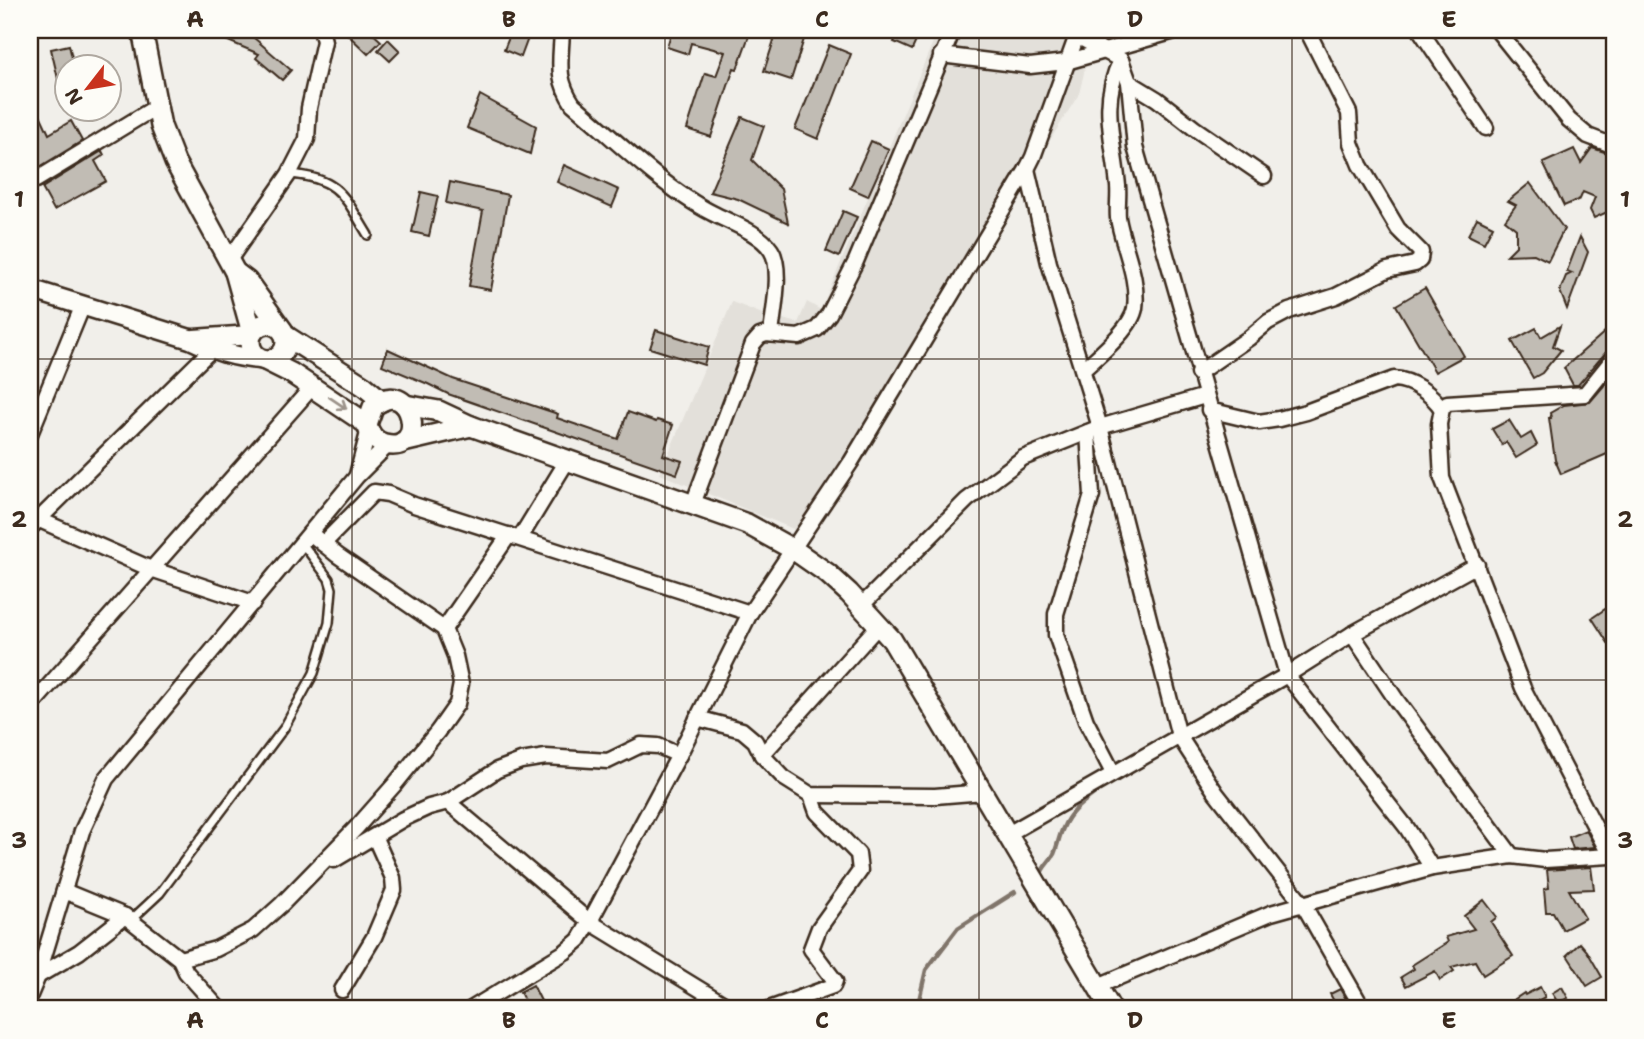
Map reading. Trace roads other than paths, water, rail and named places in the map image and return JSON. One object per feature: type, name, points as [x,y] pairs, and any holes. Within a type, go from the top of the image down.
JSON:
[{"type":"main road","points":[[142,30],[156,107],[175,162],[232,266],[251,334],[249,344],[253,353],[313,386],[368,427],[373,437],[395,443],[471,426]]},
{"type":"main road","points":[[232,266],[247,281],[284,334],[285,349],[282,354],[277,358],[263,360]]},
{"type":"main road","points":[[251,334],[258,326],[267,323],[276,325],[284,334],[364,386],[382,401]]},
{"type":"main road","points":[[368,427],[373,407],[382,401],[394,400],[405,405],[439,411],[471,426],[747,524],[794,550],[827,573],[892,640],[1111,1009]]},
{"type":"main road","points":[[395,443],[412,431],[412,417],[405,405]]},
{"type":"street","points":[[232,266],[289,174],[307,139],[309,108],[324,41],[321,30]]},
{"type":"street","points":[[562,30],[560,77],[573,104],[681,194],[757,236],[771,250],[776,264],[776,283],[771,334]]},
{"type":"street","points":[[693,504],[754,344],[760,337],[771,334],[799,337],[817,329],[828,314],[856,261],[953,30]]},
{"type":"street","points":[[941,55],[1030,66],[1066,62],[1178,30]]},
{"type":"street","points":[[1198,373],[1268,322],[1289,311],[1336,296],[1387,270],[1415,264],[1420,260],[1421,252],[1398,229],[1360,164],[1351,143],[1349,113],[1307,30]]},
{"type":"street","points":[[1420,30],[1486,128]]},
{"type":"street","points":[[1497,30],[1569,120],[1588,136],[1614,146]]},
{"type":"street","points":[[471,1009],[565,952],[579,940],[679,755],[750,613],[851,461],[1027,169],[1076,32],[1121,60],[1129,82],[1135,146],[1198,373],[1287,675],[1407,828],[1432,868]]},
{"type":"street","points":[[1083,370],[1116,337],[1135,309],[1131,267],[1118,218],[1118,189],[1108,93],[1112,76],[1121,60]]},
{"type":"street","points":[[1129,82],[1264,176]]},
{"type":"street","points":[[36,180],[156,107]]},
{"type":"street","points":[[1027,169],[1049,263],[1083,370],[1094,430],[1179,736],[1216,793],[1303,904],[1363,1009]]},
{"type":"street","points":[[30,289],[190,339],[211,350],[246,359],[263,360]]},
{"type":"street","points":[[30,435],[83,305]]},
{"type":"street","points":[[190,339],[251,334]]},
{"type":"street","points":[[211,350],[32,521],[151,569],[253,603]]},
{"type":"street","points":[[1098,986],[1259,918],[1432,868],[1511,856],[1545,860],[1612,855],[1523,688],[1442,478],[1438,424],[1447,403],[1585,394],[1614,358]]},
{"type":"street","points":[[861,606],[967,500],[1023,458],[1094,430],[1207,403],[1259,422],[1279,419],[1306,412],[1394,379],[1406,380],[1436,400],[1442,410]]},
{"type":"street","points":[[30,706],[313,386]]},
{"type":"street","points":[[357,476],[368,427]]},
{"type":"street","points":[[1094,430],[1092,495],[1056,614],[1056,635],[1086,721],[1113,774]]},
{"type":"street","points":[[30,995],[82,831],[106,779],[357,476],[395,443]]},
{"type":"street","points":[[444,629],[567,461]]},
{"type":"street","points":[[323,544],[374,492],[388,494],[414,505],[750,613]]},
{"type":"street","points":[[180,959],[216,948],[253,930],[312,875],[395,784],[457,704],[461,684],[455,656],[444,629],[323,544],[306,538]]},
{"type":"street","points":[[1008,834],[1287,675],[1352,634],[1477,565]]},
{"type":"street","points":[[762,755],[879,625]]},
{"type":"street","points":[[1352,634],[1397,701],[1511,856]]},
{"type":"street","points":[[697,718],[742,730],[755,741],[762,755],[784,778],[811,795],[935,796],[984,792]]},
{"type":"street","points":[[312,875],[403,819],[448,802],[497,770],[521,761],[546,757],[608,761],[641,745],[658,746],[679,755]]},
{"type":"street","points":[[769,1009],[833,986],[833,975],[811,949],[819,928],[860,871],[858,854],[817,812],[811,795]]},
{"type":"street","points":[[448,802],[590,922],[732,1009]]},
{"type":"street","points":[[342,990],[374,937],[394,890],[393,878],[375,838]]},
{"type":"street","points":[[64,891],[127,918],[180,959],[186,972],[219,1009]]},
{"type":"street","points":[[38,976],[55,968],[127,918]]},
{"type":"street","points":[[30,959],[38,976]]},
{"type":"street","points":[[494,996],[501,1009]]},
{"type":"lane","points":[[289,174],[312,176],[329,183],[345,198],[368,236]]},
{"type":"lane","points":[[127,918],[160,893],[284,728],[314,673],[329,623],[332,589],[306,538]]},
{"type":"waterway","points":[[1040,876],[1054,854],[1066,821],[1100,789]]},
{"type":"waterway","points":[[917,1009],[926,970],[958,928],[1015,892]]}]
